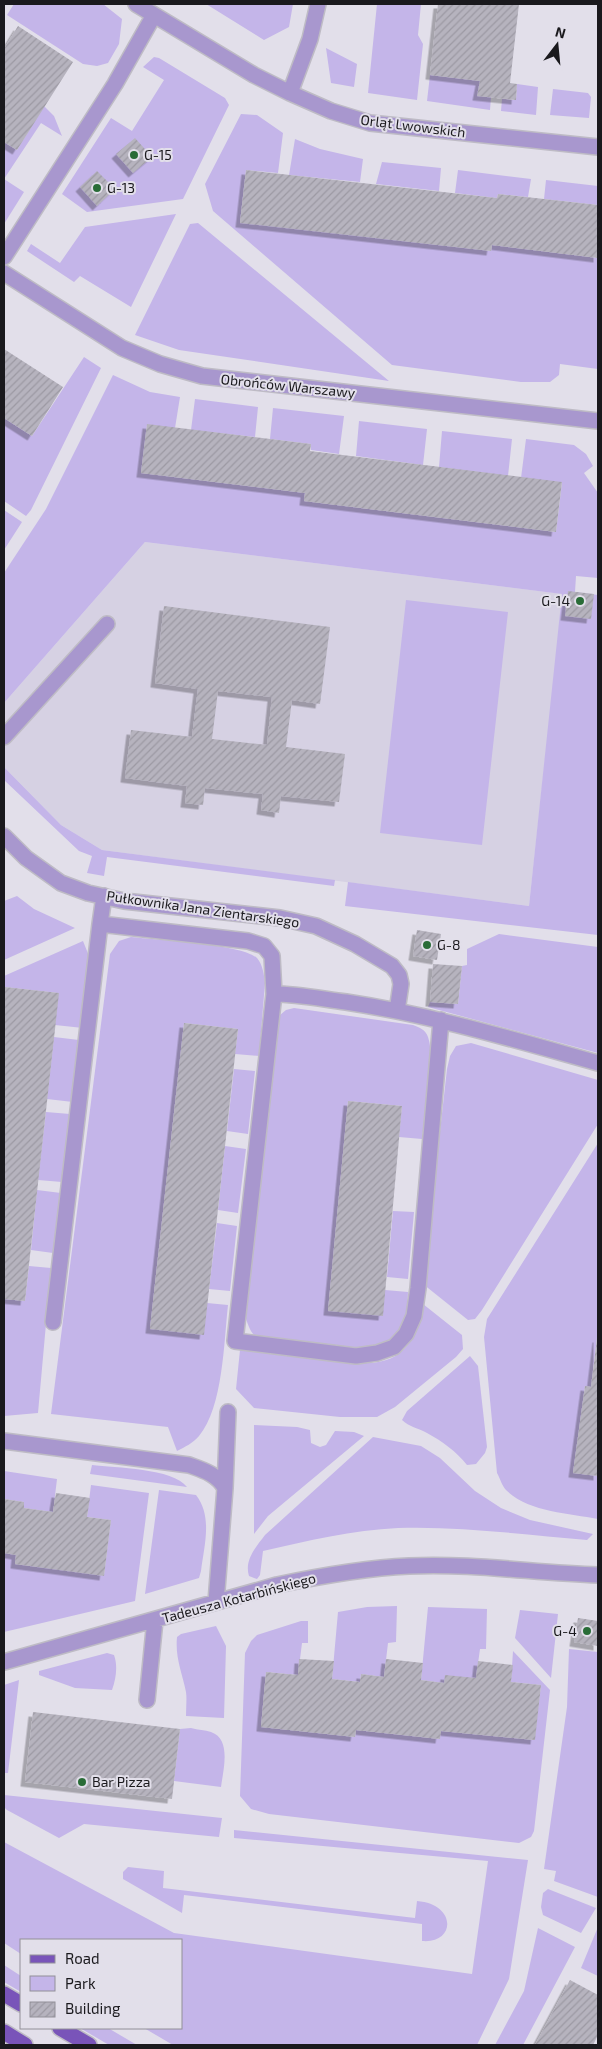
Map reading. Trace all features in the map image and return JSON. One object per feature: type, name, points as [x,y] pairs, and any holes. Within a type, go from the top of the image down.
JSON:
[{"type":"main road","points":[[4,1994],[20,2003]]},
{"type":"main road","points":[[62,2029],[88,2045]]},
{"type":"main road","points":[[4,2032],[25,2045]]},
{"type":"street","name":"Orląt Lwowskich","points":[[136,4],[254,75],[331,111],[370,123],[598,147]]},
{"type":"street","points":[[290,93],[310,39],[318,4]]},
{"type":"street","points":[[4,257],[115,84],[154,15]]},
{"type":"street","name":"Obrońców Warszawy","points":[[4,273],[122,348],[160,364],[202,376],[598,421]]},
{"type":"street","points":[[4,736],[107,624]]},
{"type":"street","name":"Pułkownika Jana Zientarskiego","points":[[4,836],[26,858],[61,883],[88,893],[124,901],[280,918],[316,926],[355,944],[392,966],[401,984],[397,1011]]},
{"type":"street","points":[[53,1322],[104,896]]},
{"type":"street","points":[[100,924],[248,942],[264,946],[272,956],[274,994],[235,1341],[356,1356],[377,1354],[394,1347],[406,1334],[414,1316],[418,1288],[441,1020]]},
{"type":"street","points":[[274,994],[290,994],[441,1020],[598,1063]]},
{"type":"street","points":[[216,1602],[225,1488],[228,1412]]},
{"type":"street","points":[[4,1441],[189,1465],[214,1475],[225,1488]]},
{"type":"street","name":"Tadeusza Kotarbińskiego","points":[[4,1662],[277,1584],[312,1577],[376,1568],[410,1566],[463,1567],[598,1575]]},
{"type":"street","points":[[147,1700],[155,1620]]},
{"type":"shaded area","points":[[145,542],[563,594],[529,906],[102,850],[61,825],[4,767],[4,703]]},
{"type":"green space","points":[[14,4],[103,4],[122,19],[119,44],[108,63],[97,66],[83,64],[7,15]]},
{"type":"green space","points":[[206,4],[293,4],[289,27],[264,40]]},
{"type":"green space","points":[[377,4],[421,4],[418,35],[423,44],[417,100],[368,93]]},
{"type":"green space","points":[[326,48],[357,64],[354,87],[331,83]]},
{"type":"green space","points":[[154,57],[159,58],[225,98],[229,105],[183,199],[87,212],[62,194],[111,118],[132,131],[164,80],[143,67]]},
{"type":"green space","points":[[430,75],[480,81],[478,96],[491,97],[490,110],[427,101]]},
{"type":"green space","points":[[517,84],[538,87],[536,115],[501,111],[502,99],[516,100]]},
{"type":"green space","points":[[553,89],[588,93],[591,97],[589,118],[550,115]]},
{"type":"green space","points":[[44,106],[54,116],[62,136],[41,123],[4,179],[4,142],[17,150]]},
{"type":"green space","points":[[241,114],[257,115],[283,133],[278,173],[246,170],[240,222],[491,251],[492,245],[598,258],[598,369],[560,364],[559,375],[550,382],[521,382],[392,365],[213,211],[205,184]]},
{"type":"green space","points":[[295,139],[320,149],[363,159],[360,182],[289,175]]},
{"type":"green space","points":[[382,162],[441,168],[439,191],[376,184]]},
{"type":"green space","points":[[458,170],[531,179],[528,197],[498,194],[497,198],[455,193]]},
{"type":"green space","points":[[4,179],[24,192],[4,224]]},
{"type":"green space","points":[[546,180],[598,186],[598,205],[544,199]]},
{"type":"green space","points":[[176,214],[131,307],[80,276],[74,282],[27,251],[31,244],[60,263],[85,227]]},
{"type":"green space","points":[[198,223],[389,381],[179,350],[135,335],[190,224]]},
{"type":"green space","points":[[84,357],[101,368],[31,510],[26,516],[4,501],[4,418],[32,436]]},
{"type":"green space","points":[[113,375],[150,392],[180,397],[175,428],[147,425],[141,473],[305,493],[304,501],[556,532],[562,483],[521,478],[526,439],[574,445],[586,454],[593,466],[584,473],[598,493],[598,578],[576,576],[575,592],[598,595],[598,935],[345,906],[348,882],[529,906],[562,594],[145,542],[4,703],[4,573],[46,509]]},
{"type":"green space","points":[[195,399],[258,407],[255,437],[191,430]]},
{"type":"green space","points":[[273,408],[344,416],[339,454],[311,450],[311,444],[270,439]]},
{"type":"green space","points":[[359,421],[427,429],[423,465],[356,456]]},
{"type":"green space","points":[[442,431],[512,439],[508,476],[439,467]]},
{"type":"green space","points":[[4,510],[22,522],[4,550]]},
{"type":"green space","points":[[406,600],[508,612],[482,845],[380,833]]},
{"type":"green space","points":[[4,767],[61,825],[102,850],[335,880],[334,886],[107,857],[104,876],[87,873],[92,856],[79,851],[4,780]]},
{"type":"green space","points":[[17,896],[34,909],[75,928],[4,960],[4,901]]},
{"type":"green space","points":[[499,934],[598,947],[598,1053],[428,1007],[430,1002],[458,1004],[462,966],[467,965],[467,949]]},
{"type":"green space","points":[[131,937],[217,946],[248,953],[259,961],[265,983],[259,1056],[235,1054],[238,1029],[184,1023],[150,1329],[207,1303],[228,1305],[221,1374],[213,1409],[207,1424],[199,1436],[192,1443],[177,1451],[168,1427],[51,1414],[110,954],[119,941]]},
{"type":"green space","points":[[83,941],[89,956],[83,1028],[55,1025],[58,993],[5,987],[4,995],[4,976]]},
{"type":"green space","points":[[294,1008],[413,1025],[424,1030],[428,1037],[431,1059],[422,1139],[399,1137],[402,1106],[348,1101],[328,1311],[385,1290],[408,1292],[407,1312],[402,1326],[392,1341],[373,1349],[258,1338],[252,1332],[246,1319],[280,1015],[286,1010]]},
{"type":"green space","points":[[54,1037],[79,1040],[73,1102],[47,1099]]},
{"type":"green space","points":[[471,1043],[598,1080],[598,1124],[482,1310],[475,1319],[468,1320],[423,1284],[447,1069],[450,1056],[456,1046]]},
{"type":"green space","points":[[234,1069],[255,1071],[248,1134],[227,1131]]},
{"type":"green space","points":[[46,1112],[70,1114],[62,1182],[38,1180]]},
{"type":"green space","points":[[598,1143],[598,1329],[591,1387],[585,1386],[573,1473],[598,1476],[598,1519],[537,1507],[515,1497],[503,1486],[497,1473],[484,1337],[487,1319]]},
{"type":"green space","points":[[225,1146],[246,1149],[238,1213],[218,1210]]},
{"type":"green space","points":[[37,1190],[61,1193],[53,1253],[31,1250]]},
{"type":"green space","points":[[393,1211],[414,1212],[408,1279],[387,1277]]},
{"type":"green space","points":[[217,1223],[237,1226],[230,1291],[209,1289]]},
{"type":"green space","points":[[29,1266],[51,1268],[38,1413],[4,1416],[4,1299],[25,1301]]},
{"type":"green space","points":[[423,1304],[462,1335],[463,1349],[456,1357],[395,1407],[377,1417],[340,1417],[254,1408],[236,1389],[240,1350],[373,1363],[395,1356],[403,1351],[413,1335]]},
{"type":"green space","points":[[470,1356],[478,1366],[487,1447],[485,1453],[476,1464],[467,1465],[444,1443],[402,1420],[407,1411]]},
{"type":"green space","points":[[254,1425],[297,1427],[310,1430],[311,1443],[320,1447],[326,1445],[335,1431],[354,1432],[364,1436],[268,1516],[254,1534]]},
{"type":"green space","points":[[373,1437],[421,1446],[440,1458],[475,1491],[501,1508],[530,1520],[593,1534],[587,1540],[445,1528],[398,1528],[364,1531],[330,1536],[263,1551],[260,1575],[257,1579],[249,1576],[249,1559],[265,1535]]},
{"type":"green space","points":[[92,1465],[157,1472],[180,1481],[187,1487],[90,1474]]},
{"type":"green space","points":[[4,1471],[57,1479],[53,1512],[24,1508],[24,1502],[4,1499]]},
{"type":"green space","points":[[91,1485],[149,1493],[135,1601],[4,1632],[4,1553],[16,1555],[15,1564],[104,1575],[111,1520],[87,1517]]},
{"type":"green space","points":[[159,1490],[196,1495],[201,1504],[206,1522],[205,1542],[199,1578],[145,1594]]},
{"type":"green space","points":[[397,1606],[396,1642],[388,1643],[384,1677],[361,1674],[360,1682],[332,1679],[338,1612],[367,1607]]},
{"type":"green space","points":[[428,1607],[487,1609],[486,1649],[480,1649],[476,1678],[444,1683],[421,1680]]},
{"type":"green space","points":[[520,1610],[558,1614],[551,1678],[515,1638]]},
{"type":"green space","points":[[301,1621],[308,1621],[308,1643],[302,1643],[298,1675],[266,1672],[261,1727],[355,1737],[356,1730],[439,1739],[441,1731],[534,1740],[541,1685],[511,1682],[513,1651],[550,1690],[534,1831],[531,1837],[519,1843],[269,1814],[251,1809],[240,1796],[245,1653],[251,1641],[257,1635]]},
{"type":"green space","points":[[216,1626],[226,1646],[224,1718],[186,1716],[186,1692],[178,1658],[177,1637],[181,1634]]},
{"type":"green space","points":[[569,1649],[598,1652],[598,1897],[554,1881],[556,1871],[544,1869],[567,1707]]},
{"type":"green space","points":[[107,1653],[114,1655],[116,1664],[112,1690],[75,1688],[39,1675],[39,1671]]},
{"type":"green space","points":[[19,1680],[8,1773],[4,1773],[4,1685]]},
{"type":"green space","points":[[191,1728],[211,1732],[222,1741],[225,1756],[221,1787],[174,1781],[180,1729]]},
{"type":"green space","points":[[4,1795],[222,1818],[219,1837],[84,1824],[59,1838],[7,1810],[4,1807]]},
{"type":"green space","points":[[234,1830],[528,1860],[509,1979],[477,2045],[173,2045],[146,2029],[182,2029],[182,1939],[20,1939],[20,1953],[4,1943],[4,1842],[174,1933],[472,1974],[488,1861],[234,1838]]},
{"type":"green space","points":[[128,1867],[164,1871],[163,1888],[415,1918],[417,1901],[430,1904],[439,1909],[445,1916],[446,1930],[441,1936],[433,1940],[422,1941],[422,1924],[184,1895],[182,1913],[123,1879],[123,1872]]},
{"type":"green space","points":[[548,1889],[596,1908],[581,1933],[543,1915],[541,1907],[543,1893]]},
{"type":"green space","points":[[598,1927],[598,1976],[581,1968]]},
{"type":"green space","points":[[538,1928],[575,1947],[523,2045],[495,2045],[524,1991]]},
{"type":"green space","points":[[4,1965],[20,1975],[20,1991],[4,1982]]},
{"type":"green space","points":[[82,2029],[110,2029],[137,2045],[109,2045]]},
{"type":"building","points":[[438,4],[519,4],[510,83],[517,84],[516,100],[477,96],[480,81],[430,75]]},
{"type":"building","points":[[18,26],[73,62],[17,150],[4,142],[4,49]]},
{"type":"building","name":"G-15","points":[[135,138],[152,157],[133,173],[116,154]]},
{"type":"building","points":[[246,170],[497,198],[498,194],[598,205],[598,258],[492,245],[491,251],[240,223]]},
{"type":"building","name":"G-13","points":[[97,171],[115,189],[97,206],[80,187]]},
{"type":"building","points":[[4,349],[63,387],[32,436],[4,418]]},
{"type":"building","points":[[147,424],[311,444],[310,451],[562,482],[556,532],[304,501],[305,493],[141,473]]},
{"type":"building","name":"G-14","points":[[568,591],[594,594],[591,619],[565,616]]},
{"type":"building","points":[[164,606],[330,627],[320,704],[292,700],[286,747],[345,754],[339,802],[281,796],[279,813],[261,810],[263,794],[205,788],[203,805],[185,803],[187,786],[125,778],[131,730],[192,737],[198,689],[155,683]],"holes":[[[218,691],[272,697],[267,745],[212,739]]]},
{"type":"building","name":"G-8","points":[[417,930],[441,934],[437,960],[413,956]]},
{"type":"building","points":[[433,964],[462,966],[458,1004],[430,1002]]},
{"type":"building","points":[[5,987],[59,993],[25,1301],[4,1299]]},
{"type":"building","points":[[184,1023],[238,1029],[204,1335],[150,1329]]},
{"type":"building","points":[[348,1101],[402,1106],[383,1316],[328,1311]]},
{"type":"building","points":[[597,1338],[598,1476],[573,1473],[585,1386],[591,1387]]},
{"type":"building","points":[[56,1493],[90,1498],[87,1517],[111,1520],[104,1576],[15,1564],[16,1555],[4,1553],[4,1499],[24,1502],[24,1508],[53,1512]]},
{"type":"building","name":"G-4","points":[[578,1618],[598,1621],[598,1646],[574,1642]]},
{"type":"building","points":[[299,1659],[334,1661],[332,1679],[360,1682],[361,1674],[384,1677],[386,1659],[423,1663],[421,1680],[444,1683],[445,1675],[476,1678],[478,1661],[513,1665],[511,1682],[541,1685],[535,1740],[441,1731],[440,1739],[356,1730],[355,1737],[261,1727],[266,1672],[298,1675]]},
{"type":"building","points":[[33,1712],[180,1729],[172,1799],[25,1782]]},
{"type":"building","points":[[570,1980],[598,1995],[598,2035],[593,2045],[535,2045]]},
{"type":"place","name":"G-15","points":[[134,155]]},
{"type":"place","name":"G-13","points":[[97,188]]},
{"type":"place","name":"G-14","points":[[580,601]]},
{"type":"place","name":"G-8","points":[[427,945]]},
{"type":"place","name":"G-4","points":[[587,1631]]},
{"type":"place","name":"Bar Pizza","points":[[82,1782]]}]
